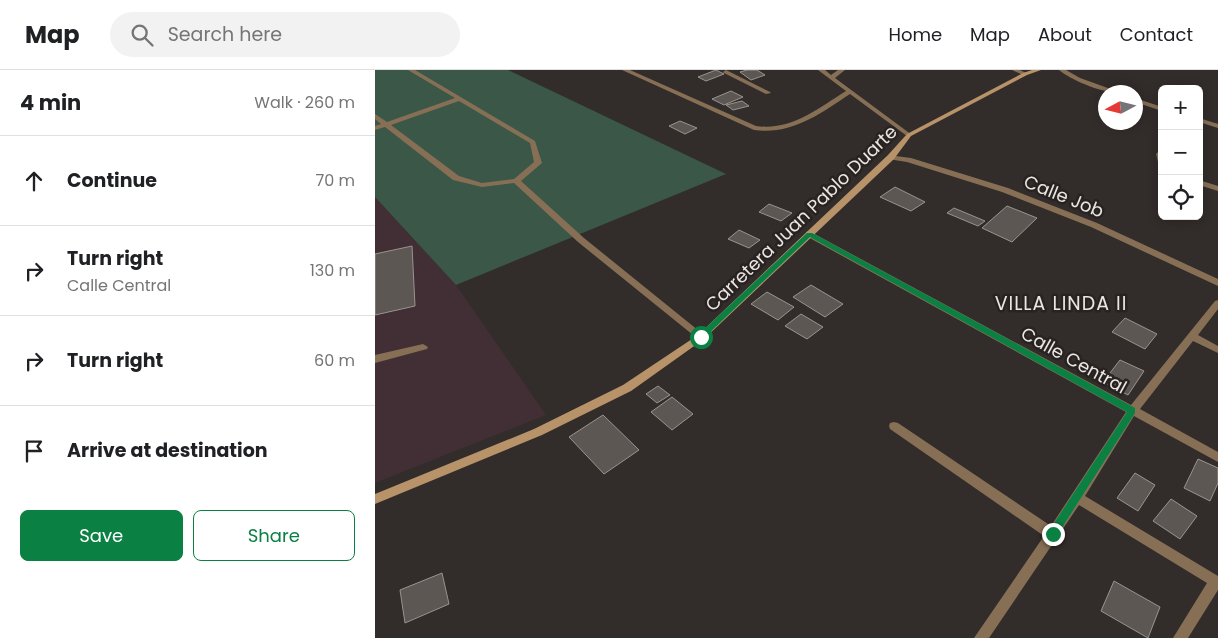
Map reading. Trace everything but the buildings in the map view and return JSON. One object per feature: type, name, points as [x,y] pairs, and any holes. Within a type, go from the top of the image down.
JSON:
[{"type":"main road","name":"Carretera Juan Pablo Duarte","points":[[375,500],[538,432],[627,388],[701,337],[891,157],[909,135],[1025,74],[1037,70]]},
{"type":"street","points":[[375,116],[456,178],[482,184],[516,181],[538,163],[533,142],[411,70]]},
{"type":"street","points":[[625,70],[754,128],[765,131],[791,126],[849,92]]},
{"type":"street","points":[[821,70],[909,135]]},
{"type":"street","points":[[831,78],[842,70]]},
{"type":"street","points":[[1015,70],[1025,74]]},
{"type":"street","points":[[1062,70],[1098,86]]},
{"type":"street","points":[[727,71],[768,93]]},
{"type":"street","points":[[375,128],[459,99]]},
{"type":"street","points":[[1143,103],[1158,108]]},
{"type":"street","points":[[1203,121],[1218,126]]},
{"type":"street","points":[[1203,126],[1209,122]]},
{"type":"street","name":"Calle Job","points":[[891,157],[908,160],[1005,190],[1094,225],[1218,283]]},
{"type":"street","points":[[516,181],[581,240],[701,337]]},
{"type":"street","points":[[1203,183],[1218,189]]},
{"type":"street","name":"Calle Central","points":[[809,234],[1218,457]]},
{"type":"street","points":[[981,638],[1077,498],[1132,411],[1218,303]]},
{"type":"street","points":[[1192,336],[1218,350]]},
{"type":"street","points":[[375,359],[423,346]]},
{"type":"street","points":[[895,426],[1053,534]]},
{"type":"street","points":[[1077,498],[1217,582],[1180,638]]},
{"type":"shaded area","points":[[375,197],[456,285],[546,415],[375,483]]},
{"type":"green space","points":[[375,70],[508,70],[726,174],[456,285],[375,197]]},
{"type":"district","name":"VILLA LINDA II","points":[[1061,303]]},
{"type":"route","points":[[701,337],[809,234],[1132,411],[1053,534]]}]
